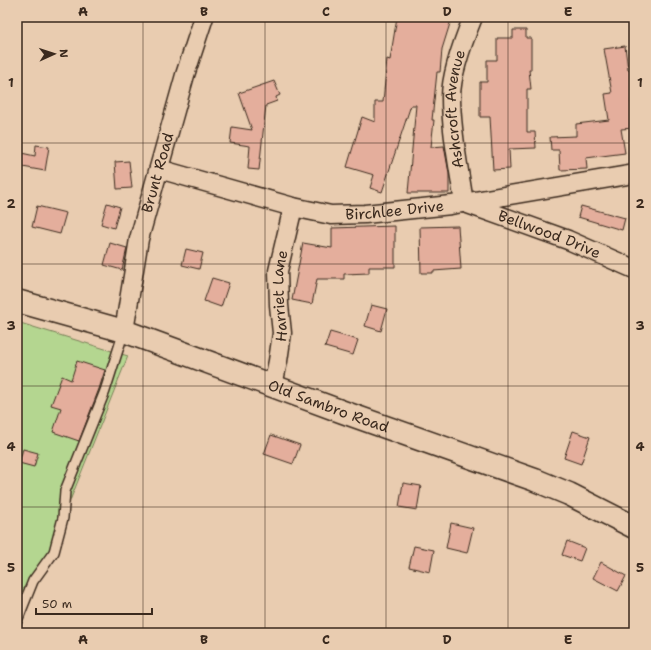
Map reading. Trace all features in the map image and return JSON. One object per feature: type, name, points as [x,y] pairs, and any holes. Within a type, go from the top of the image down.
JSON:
[{"type":"main road","name":"Old Sambro Road","points":[[17,301],[124,331],[535,480],[569,494],[634,527]]},
{"type":"street","name":"Brunt Road","points":[[124,331],[139,239],[185,75],[204,17]]},
{"type":"street","name":"Ashcroft Avenue","points":[[464,203],[452,125],[451,95],[458,58],[473,17]]},
{"type":"street","name":"Birchlee Drive","points":[[159,169],[293,207],[331,215],[451,206],[634,174]]},
{"type":"street","name":"Bellwood Drive","points":[[464,203],[568,240],[634,269]]},
{"type":"street","name":"Harriet Lane","points":[[273,386],[282,333],[278,271],[293,207]]},
{"type":"lane","points":[[17,621],[33,581],[54,552],[63,518],[65,490],[105,391],[124,331]]},
{"type":"green space","points":[[17,322],[128,356],[17,633]]},
{"type":"building","points":[[397,17],[452,17],[442,49],[440,72],[437,72],[431,147],[444,146],[449,173],[449,193],[408,193],[416,105],[411,105],[382,192],[370,188],[374,175],[347,167],[362,117],[375,122],[375,102],[383,102],[387,59],[390,60]]},
{"type":"building","points":[[513,30],[526,30],[526,38],[531,38],[531,70],[529,70],[531,89],[527,89],[527,132],[535,132],[536,148],[509,149],[510,169],[493,170],[490,117],[480,117],[480,82],[487,82],[487,60],[497,60],[497,38],[513,38]]},
{"type":"building","points":[[625,46],[628,70],[634,69],[634,100],[631,100],[634,128],[621,129],[625,153],[586,158],[587,169],[560,170],[559,150],[551,150],[550,137],[576,136],[576,124],[609,120],[605,94],[612,93],[604,49]]},
{"type":"building","points":[[274,81],[280,95],[276,97],[277,101],[266,105],[259,170],[248,169],[250,146],[230,143],[232,127],[252,130],[239,93]]},
{"type":"building","points":[[36,145],[49,147],[45,171],[17,166],[17,152],[35,156]]},
{"type":"building","points":[[129,161],[132,188],[117,189],[115,162]]},
{"type":"building","points":[[107,203],[120,207],[114,228],[101,224]]},
{"type":"building","points":[[37,206],[66,213],[60,234],[32,227]]},
{"type":"building","points":[[581,206],[625,218],[622,230],[578,217]]},
{"type":"building","points":[[395,226],[395,267],[369,267],[369,273],[344,274],[344,279],[317,279],[312,304],[292,300],[303,243],[332,248],[332,228]]},
{"type":"building","points":[[458,226],[461,269],[421,273],[420,227]]},
{"type":"building","points":[[110,243],[127,248],[122,270],[104,265]]},
{"type":"building","points":[[186,249],[203,253],[199,269],[182,265]]},
{"type":"building","points":[[212,278],[229,283],[221,307],[204,301]]},
{"type":"building","points":[[371,305],[387,309],[381,331],[365,326]]},
{"type":"building","points":[[330,332],[358,340],[353,355],[325,347]]},
{"type":"building","points":[[77,361],[105,370],[79,441],[53,432],[61,408],[51,405],[62,376],[71,380]]},
{"type":"building","points":[[573,431],[590,437],[581,464],[564,458]]},
{"type":"building","points":[[271,435],[300,445],[293,464],[264,454]]},
{"type":"building","points":[[23,449],[38,453],[34,467],[19,463]]},
{"type":"building","points":[[403,483],[421,486],[417,510],[399,507]]},
{"type":"building","points":[[451,523],[473,528],[467,553],[446,548]]},
{"type":"building","points":[[567,541],[585,548],[580,561],[562,555]]},
{"type":"building","points":[[414,546],[434,550],[430,572],[409,567]]},
{"type":"building","points":[[601,562],[626,576],[618,591],[593,578]]}]
